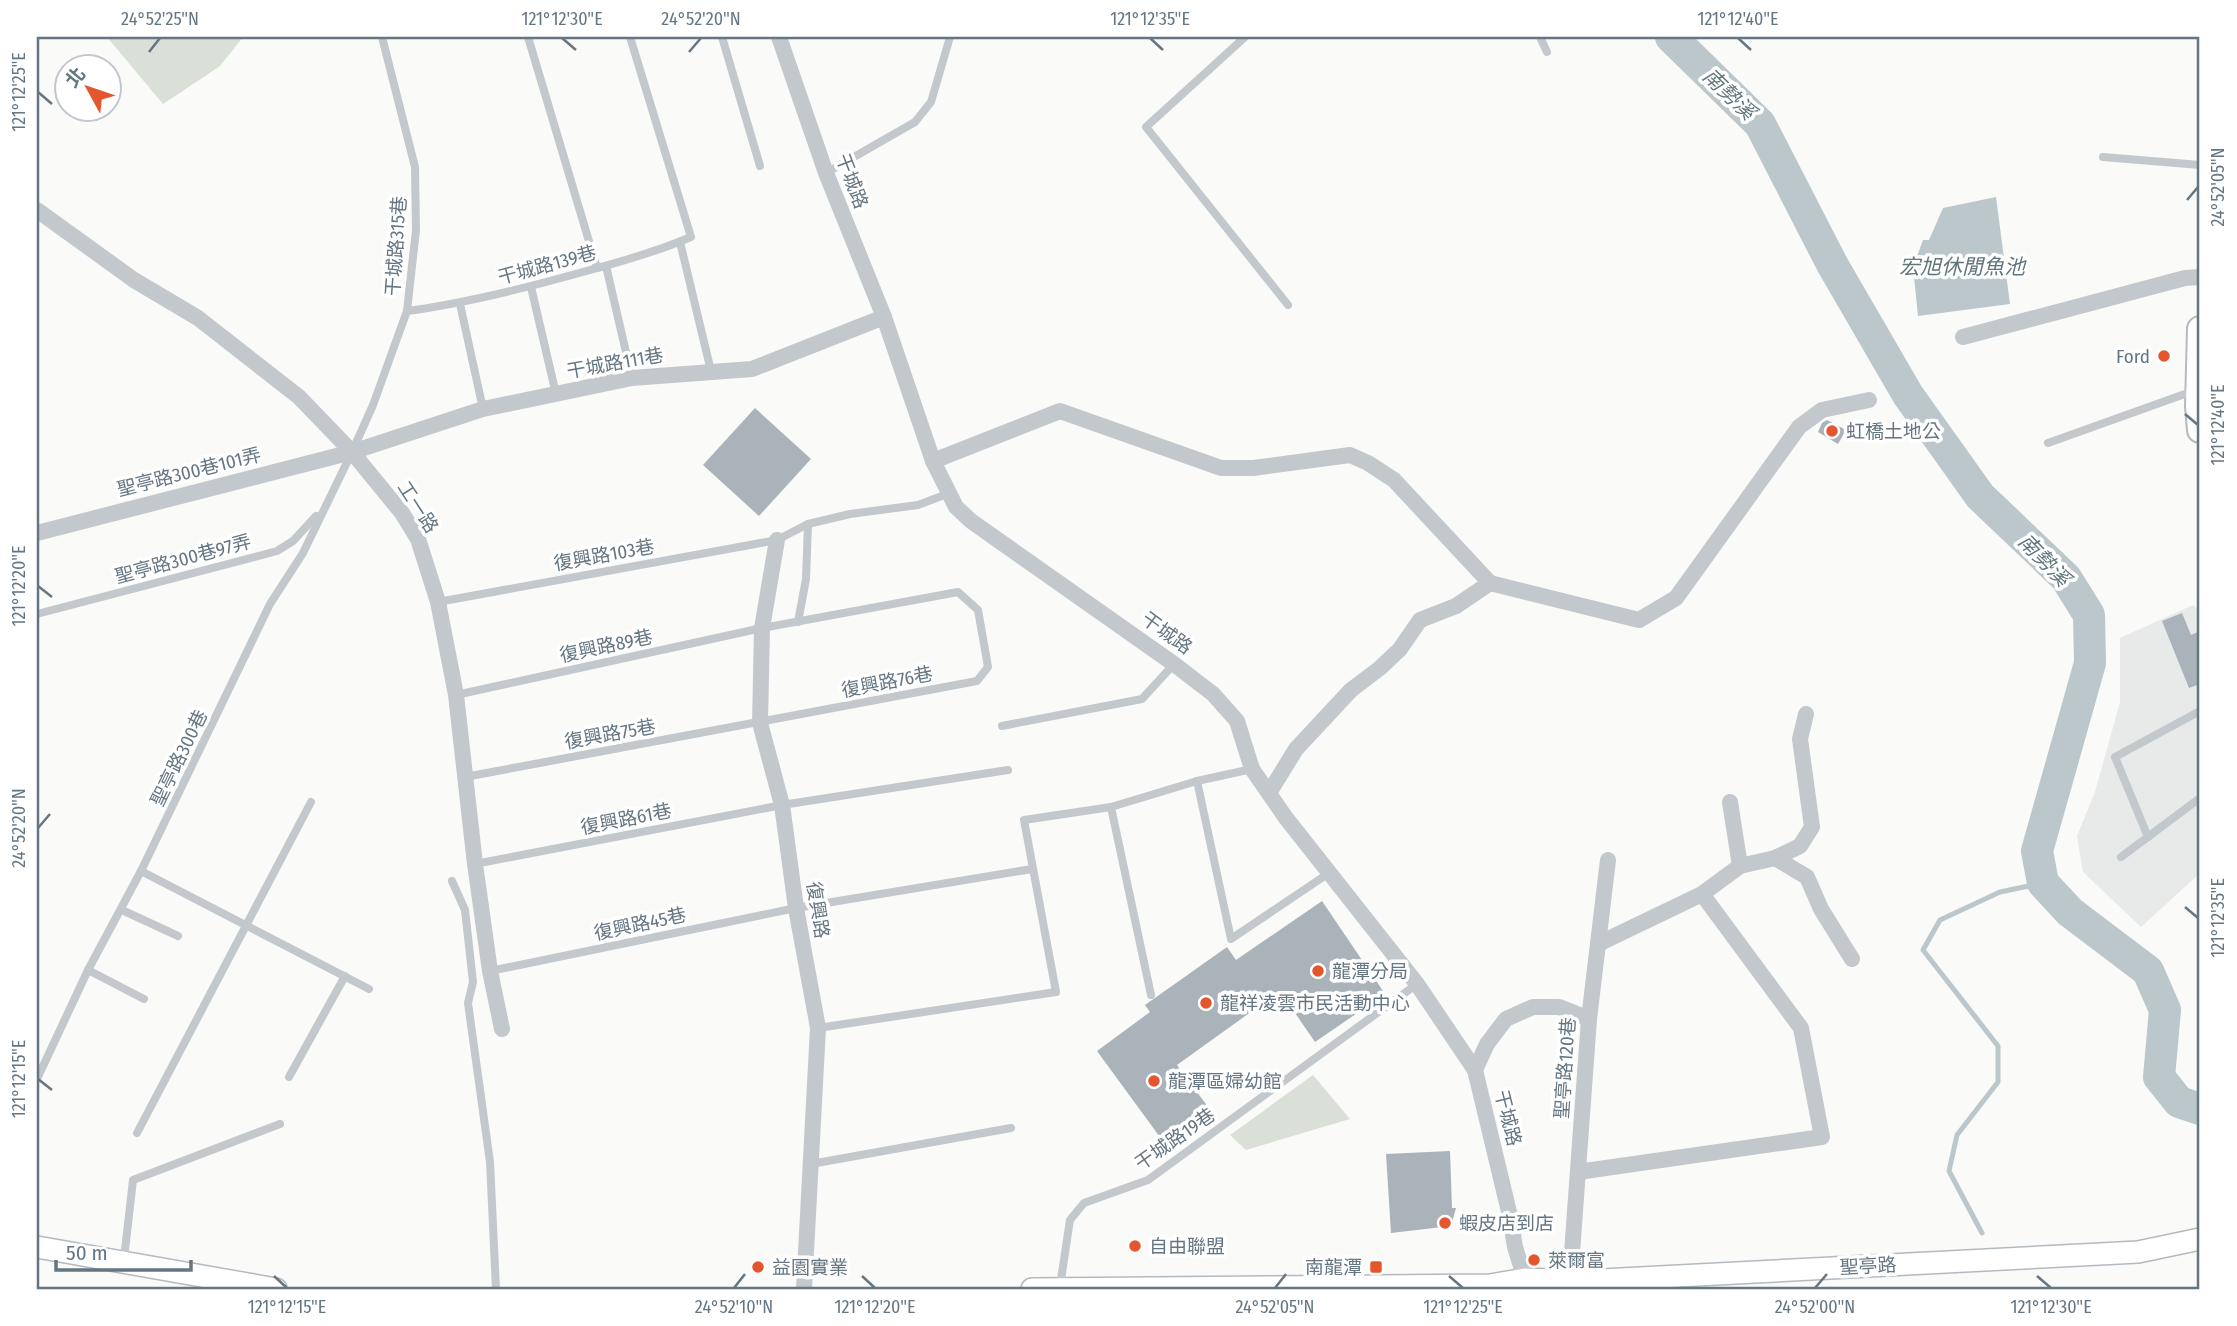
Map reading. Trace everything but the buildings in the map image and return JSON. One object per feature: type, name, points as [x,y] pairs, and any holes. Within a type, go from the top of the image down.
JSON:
[{"type":"main road","points":[[2200,329],[2200,430]]},
{"type":"street","name":"干城路","points":[[779,37],[826,173],[884,317],[933,461],[947,494],[956,507],[971,520],[1213,694],[1237,721],[1252,769],[1329,873],[1417,984],[1475,1070],[1515,1247],[1529,1284]]},
{"type":"street","name":"工一路","points":[[37,210],[134,280],[198,318],[299,397],[352,452],[402,513],[418,539],[438,602],[456,695],[475,864],[490,971],[502,1029]]},
{"type":"street","points":[[1963,337],[2185,278],[2200,277]]},
{"type":"street","name":"干城路111巷","points":[[352,452],[482,409],[632,378],[752,369],[884,317]]},
{"type":"street","points":[[933,461],[1060,411],[1222,468],[1253,468],[1350,455],[1394,480],[1490,583],[1639,620],[1676,597],[1799,427],[1822,410],[1869,400]]},
{"type":"street","name":"聖亭路300巷101弄","points":[[37,533],[352,452]]},
{"type":"street","name":"復興路","points":[[777,540],[762,628],[760,723],[782,805],[796,908],[818,1028],[804,1289]]},
{"type":"street","points":[[1269,793],[1296,749],[1352,690],[1400,649],[1420,620],[1456,606],[1490,583]]},
{"type":"street","points":[[1598,944],[1702,894],[1740,866],[1775,858],[1800,846],[1812,827],[1800,739],[1806,714]]},
{"type":"street","points":[[1730,802],[1740,866]]},
{"type":"street","points":[[1775,858],[1807,877],[1821,909],[1852,959]]},
{"type":"street","name":"聖亭路120巷","points":[[1570,1280],[1589,1019],[1608,860]]},
{"type":"street","points":[[1578,1172],[1822,1137],[1801,1028],[1702,894]]},
{"type":"street","points":[[1475,1070],[1487,1044],[1506,1018],[1533,1007],[1559,1007],[1589,1019]]},
{"type":"street","name":"聖亭路","points":[[1032,1289],[1487,1287],[1570,1280],[2138,1252],[2200,1239]]},
{"type":"street","points":[[37,1247],[275,1289]]},
{"type":"lane","name":"干城路315巷","points":[[352,452],[373,405],[407,311],[416,230],[415,167],[382,37]]},
{"type":"lane","points":[[528,37],[602,267],[632,378]]},
{"type":"lane","name":"干城路139巷","points":[[407,311],[460,304],[531,287],[691,237],[630,37]]},
{"type":"lane","points":[[722,37],[761,166]]},
{"type":"lane","points":[[826,173],[915,121],[931,102],[950,37]]},
{"type":"lane","points":[[1245,37],[1146,127],[1288,305]]},
{"type":"lane","points":[[1540,37],[1547,52]]},
{"type":"lane","points":[[2103,157],[2200,164]]},
{"type":"lane","points":[[680,242],[711,370]]},
{"type":"lane","points":[[531,287],[556,394]]},
{"type":"lane","points":[[460,304],[482,409]]},
{"type":"lane","points":[[2049,443],[2199,389]]},
{"type":"lane","name":"聖亭路300巷","points":[[37,1079],[88,970],[141,871],[270,604],[303,553],[352,452]]},
{"type":"lane","name":"復興路103巷","points":[[438,602],[777,540],[808,524],[850,514],[918,505],[947,494]]},
{"type":"lane","name":"聖亭路300巷97弄","points":[[37,614],[277,551],[293,541],[323,509]]},
{"type":"lane","points":[[798,622],[806,579],[808,524]]},
{"type":"lane","name":"復興路89巷","points":[[456,695],[762,628],[958,592],[978,610],[985,640]]},
{"type":"lane","name":"復興路76巷","points":[[760,723],[977,681],[988,667],[985,640]]},
{"type":"lane","points":[[1002,726],[1142,699],[1174,664]]},
{"type":"lane","points":[[2148,837],[2115,757],[2200,712]]},
{"type":"lane","name":"復興路75巷","points":[[465,777],[760,723]]},
{"type":"lane","points":[[818,1028],[1056,992],[1024,820],[1111,807],[1197,781],[1252,769]]},
{"type":"lane","name":"復興路61巷","points":[[475,864],[782,805],[1008,770]]},
{"type":"lane","points":[[1197,781],[1231,939],[1329,873]]},
{"type":"lane","points":[[2121,857],[2200,798]]},
{"type":"lane","points":[[136,1133],[311,802]]},
{"type":"lane","points":[[1111,807],[1151,995]]},
{"type":"lane","name":"復興路45巷","points":[[490,971],[796,908],[1032,869]]},
{"type":"lane","points":[[141,871],[369,989]]},
{"type":"lane","points":[[452,881],[465,910],[472,970],[473,982],[468,1003],[490,1162],[495,1289]]},
{"type":"lane","points":[[122,909],[178,936]]},
{"type":"lane","points":[[88,970],[144,999]]},
{"type":"lane","points":[[289,1077],[345,976]]},
{"type":"lane","name":"干城路19巷","points":[[1060,1288],[1070,1220],[1084,1203],[1148,1180],[1417,984]]},
{"type":"lane","points":[[124,1262],[132,1180],[279,1124]]},
{"type":"lane","points":[[811,1164],[1011,1128]]},
{"type":"shaded area","points":[[107,37],[243,37],[220,66],[163,104]]},
{"type":"shaded area","points":[[2193,605],[2200,611],[2200,873],[2141,927],[2083,872],[2077,836],[2095,792],[2120,702],[2120,638]]},
{"type":"shaded area","points":[[1313,1075],[1350,1119],[1246,1150],[1230,1135]]},
{"type":"water","name":"宏旭休閒魚池","points":[[1996,197],[2010,304],[1918,316],[1913,267],[1923,240],[1929,240],[1943,208]]},
{"type":"waterway","name":"南勢溪","points":[[1671,37],[1760,124],[1832,264],[1908,395],[1980,496],[2066,578],[2089,615],[2090,663],[2037,851],[2043,883],[2070,912],[2148,971],[2165,1010],[2159,1077],[2179,1102],[2200,1109]]},
{"type":"waterway","points":[[1982,1233],[1949,1171],[1957,1135],[1998,1082],[1998,1046],[1923,950],[1940,920],[2000,892],[2043,883]]},
{"type":"place","name":"Ford","points":[[2164,356]]},
{"type":"place","name":"虹橋土地公","points":[[1832,431]]},
{"type":"place","name":"龍潭分局","points":[[1318,971]]},
{"type":"place","name":"龍祥凌雲市民活動中心","points":[[1206,1003]]},
{"type":"place","name":"龍潭區婦幼館","points":[[1154,1081]]},
{"type":"place","name":"蝦皮店到店","points":[[1445,1223]]},
{"type":"place","name":"自由聯盟","points":[[1135,1246]]},
{"type":"place","name":"萊爾富","points":[[1534,1260]]},
{"type":"place","name":"益園實業","points":[[758,1267]]},
{"type":"place","name":"南龍潭","points":[[1376,1267]]}]
